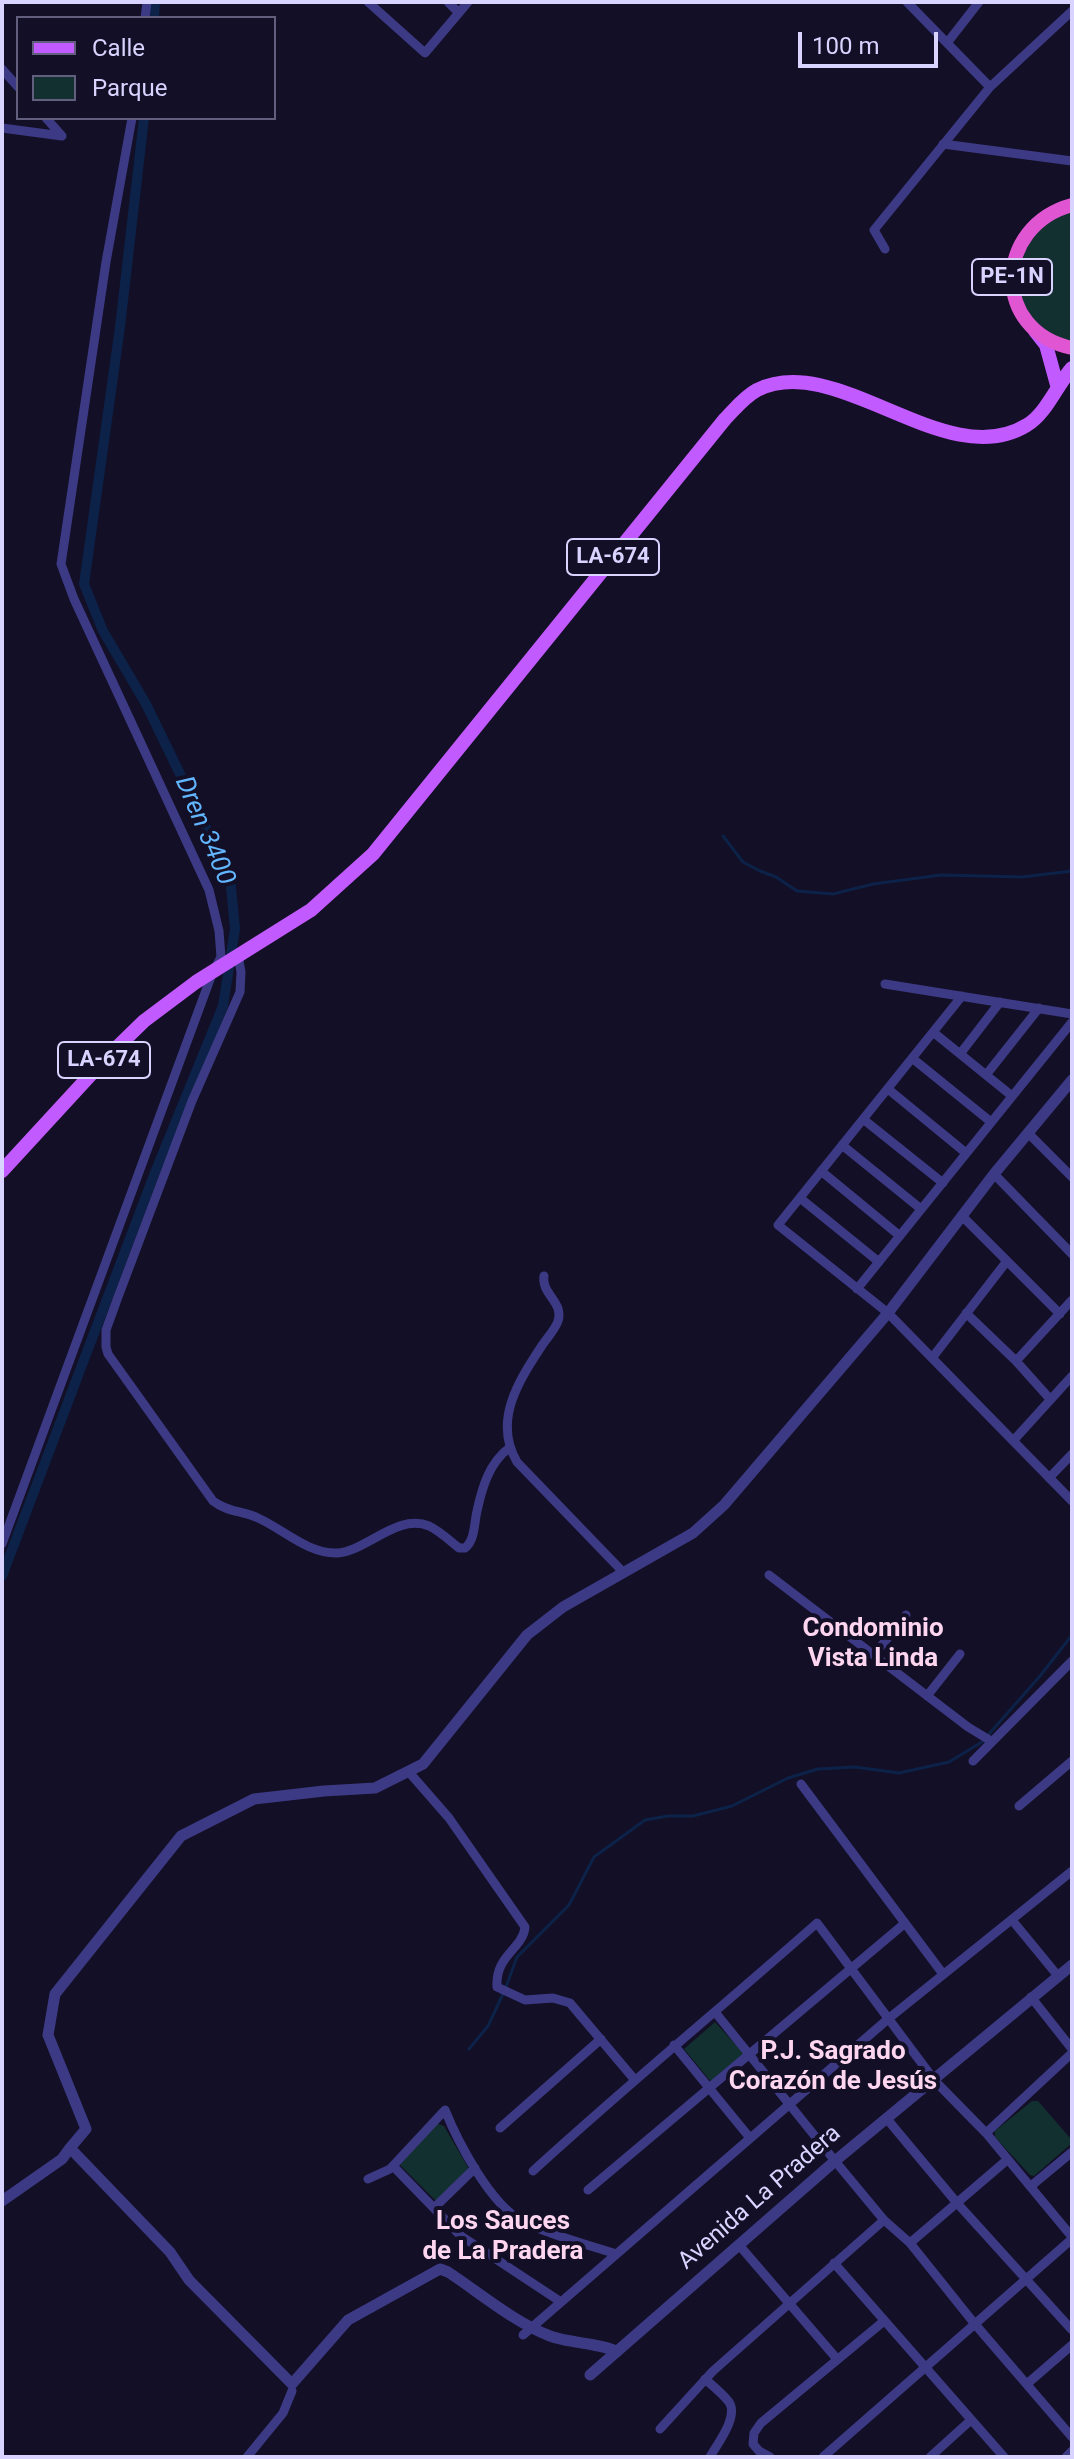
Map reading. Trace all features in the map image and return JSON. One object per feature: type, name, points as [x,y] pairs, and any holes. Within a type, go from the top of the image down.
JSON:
[{"type":"highway","name":"PE-1N","points":[[1068,205],[1036,223],[1027,232],[1015,256],[1012,282],[1018,307],[1033,328],[1052,342],[1072,348]]},
{"type":"main road","points":[[1033,328],[1046,345],[1057,385]]},
{"type":"main road","name":"LA-674","points":[[2,1171],[144,1021],[217,968],[311,910],[373,854],[725,419],[753,392],[779,383],[818,385],[955,433],[984,438],[1014,432],[1031,423],[1049,403],[1057,385],[1072,368]]},
{"type":"street","points":[[368,2],[425,53],[468,2]]},
{"type":"street","points":[[448,2],[459,13]]},
{"type":"street","points":[[908,2],[990,87]]},
{"type":"street","points":[[947,43],[979,2]]},
{"type":"street","points":[[885,249],[874,230],[990,87],[1072,11]]},
{"type":"street","points":[[2,69],[16,85]]},
{"type":"street","points":[[2,128],[62,136],[48,120]]},
{"type":"street","points":[[2,1544],[221,957],[219,931],[209,890],[74,599],[61,564],[106,262],[132,120]]},
{"type":"street","points":[[943,144],[1072,161]]},
{"type":"street","points":[[236,956],[241,972],[240,992],[192,1101],[118,1297],[106,1330],[108,1354],[213,1501],[227,1509],[261,1519],[324,1552],[348,1551],[393,1529],[418,1524],[435,1529],[459,1548],[465,1548],[472,1541],[477,1509],[488,1476],[495,1461],[509,1448]]},
{"type":"street","points":[[885,984],[1072,1014]]},
{"type":"street","points":[[962,996],[778,1225],[888,1313],[1072,1501]]},
{"type":"street","points":[[960,1054],[1000,1002]]},
{"type":"street","points":[[986,1075],[1039,1008]]},
{"type":"street","points":[[857,1289],[1072,1022]]},
{"type":"street","points":[[933,1032],[1012,1096]]},
{"type":"street","points":[[912,1058],[991,1122]]},
{"type":"street","points":[[2,2201],[62,2159],[86,2129],[48,2035],[55,1994],[181,1836],[254,1799],[375,1788],[423,1764],[527,1635],[563,1607],[693,1533],[724,1505],[888,1313],[994,1174],[1072,1080]]},
{"type":"street","points":[[888,1089],[966,1153]]},
{"type":"street","points":[[863,1119],[943,1183]]},
{"type":"street","points":[[1028,1133],[1071,1174]]},
{"type":"street","points":[[842,1145],[921,1209]]},
{"type":"street","points":[[821,1171],[900,1236]]},
{"type":"street","points":[[994,1174],[1072,1254]]},
{"type":"street","points":[[800,1198],[879,1262]]},
{"type":"street","points":[[962,1216],[1060,1314]]},
{"type":"street","points":[[932,1358],[1007,1261]]},
{"type":"street","points":[[544,1276],[544,1290],[557,1305],[558,1321],[525,1371],[507,1412],[509,1448],[517,1462],[624,1573]]},
{"type":"street","points":[[1016,1361],[1072,1300]]},
{"type":"street","points":[[966,1313],[1050,1399]]},
{"type":"street","points":[[1013,1441],[1072,1376]]},
{"type":"street","points":[[1049,1478],[1072,1454]]},
{"type":"street","points":[[769,1575],[988,1739]]},
{"type":"street","points":[[874,1655],[906,1615]]},
{"type":"street","points":[[927,1696],[960,1654]]},
{"type":"street","points":[[973,1761],[988,1739],[1072,1661]]},
{"type":"street","points":[[1019,1806],[1072,1761]]},
{"type":"street","points":[[408,1771],[449,1818],[523,1922],[523,1935],[508,1951],[496,1986],[525,2000],[553,1998],[566,2001],[634,2079]]},
{"type":"street","points":[[801,1784],[943,1974]]},
{"type":"street","points":[[528,2331],[888,2019],[1072,1871]]},
{"type":"street","points":[[1012,1920],[1058,1976]]},
{"type":"street","points":[[533,2171],[634,2079],[817,1923],[935,2081],[986,2133],[1072,2238],[823,2457]]},
{"type":"street","points":[[588,2190],[904,1924]]},
{"type":"street","name":"Avenida La Pradera","points":[[590,2375],[835,2161],[1072,1965]]},
{"type":"street","points":[[986,2133],[1072,2051],[1031,1997]]},
{"type":"street","points":[[715,2012],[884,2220],[910,2243],[1072,2437]]},
{"type":"street","points":[[500,2128],[601,2039]]},
{"type":"street","points":[[674,2045],[750,2138]]},
{"type":"street","points":[[368,2179],[393,2166],[445,2110],[461,2149],[499,2200],[520,2221],[616,2254]]},
{"type":"street","points":[[887,2119],[957,2203],[1072,2330]]},
{"type":"street","points":[[70,2148],[170,2252],[189,2280],[292,2384],[348,2320],[437,2270],[448,2272],[528,2331],[590,2346],[606,2346],[617,2352]]},
{"type":"street","points":[[1031,2186],[1072,2152]]},
{"type":"street","points":[[910,2243],[1007,2160]]},
{"type":"street","points":[[393,2166],[461,2236],[561,2302]]},
{"type":"street","points":[[434,2208],[475,2168]]},
{"type":"street","points":[[660,2429],[705,2379],[884,2220]]},
{"type":"street","points":[[739,2245],[837,2359]]},
{"type":"street","points":[[834,2263],[1004,2457]]},
{"type":"street","points":[[764,2456],[753,2440],[761,2423],[884,2321]]},
{"type":"street","points":[[1028,2383],[1072,2345]]},
{"type":"street","points":[[705,2379],[730,2403],[732,2410],[731,2418],[710,2457]]},
{"type":"street","points":[[247,2457],[283,2413],[292,2391]]},
{"type":"street","points":[[930,2457],[971,2420]]},
{"type":"street","points":[[1066,2457],[1072,2451]]},
{"type":"green space","points":[[1072,210],[1072,344],[1055,339],[1025,312],[1016,273],[1030,235],[1062,212]]},
{"type":"green space","points":[[715,2022],[745,2055],[712,2083],[684,2049]]},
{"type":"green space","points":[[1032,2101],[1038,2101],[1071,2139],[1071,2144],[1034,2176],[995,2137],[995,2131]]},
{"type":"green space","points":[[436,2123],[444,2126],[469,2169],[436,2201],[400,2165]]},
{"type":"waterway","name":"Dren 3400","points":[[154,16],[155,2]]},
{"type":"waterway","name":"Dren 3400","points":[[2,1576],[154,1175],[223,1006],[235,929],[230,877],[146,704],[103,631],[84,584],[120,327],[144,120]]},
{"type":"waterway","points":[[723,836],[743,862],[797,891],[833,894],[873,884],[941,875],[1022,877],[1072,871]]},
{"type":"waterway","points":[[506,1987],[517,1957],[569,1905],[594,1857],[645,1820],[693,1816],[732,1806],[788,1778],[818,1769],[855,1767],[899,1773],[949,1762],[982,1742],[1072,1635]]},
{"type":"waterway","points":[[469,2049],[488,2026],[503,1994]]},
{"type":"district","name":"Condominio Vista Linda","points":[[873,1644]]},
{"type":"district","name":"P.J. Sagrado Corazón de Jesús","points":[[833,2067]]},
{"type":"district","name":"Los Sauces de La Pradera","points":[[503,2237]]}]
